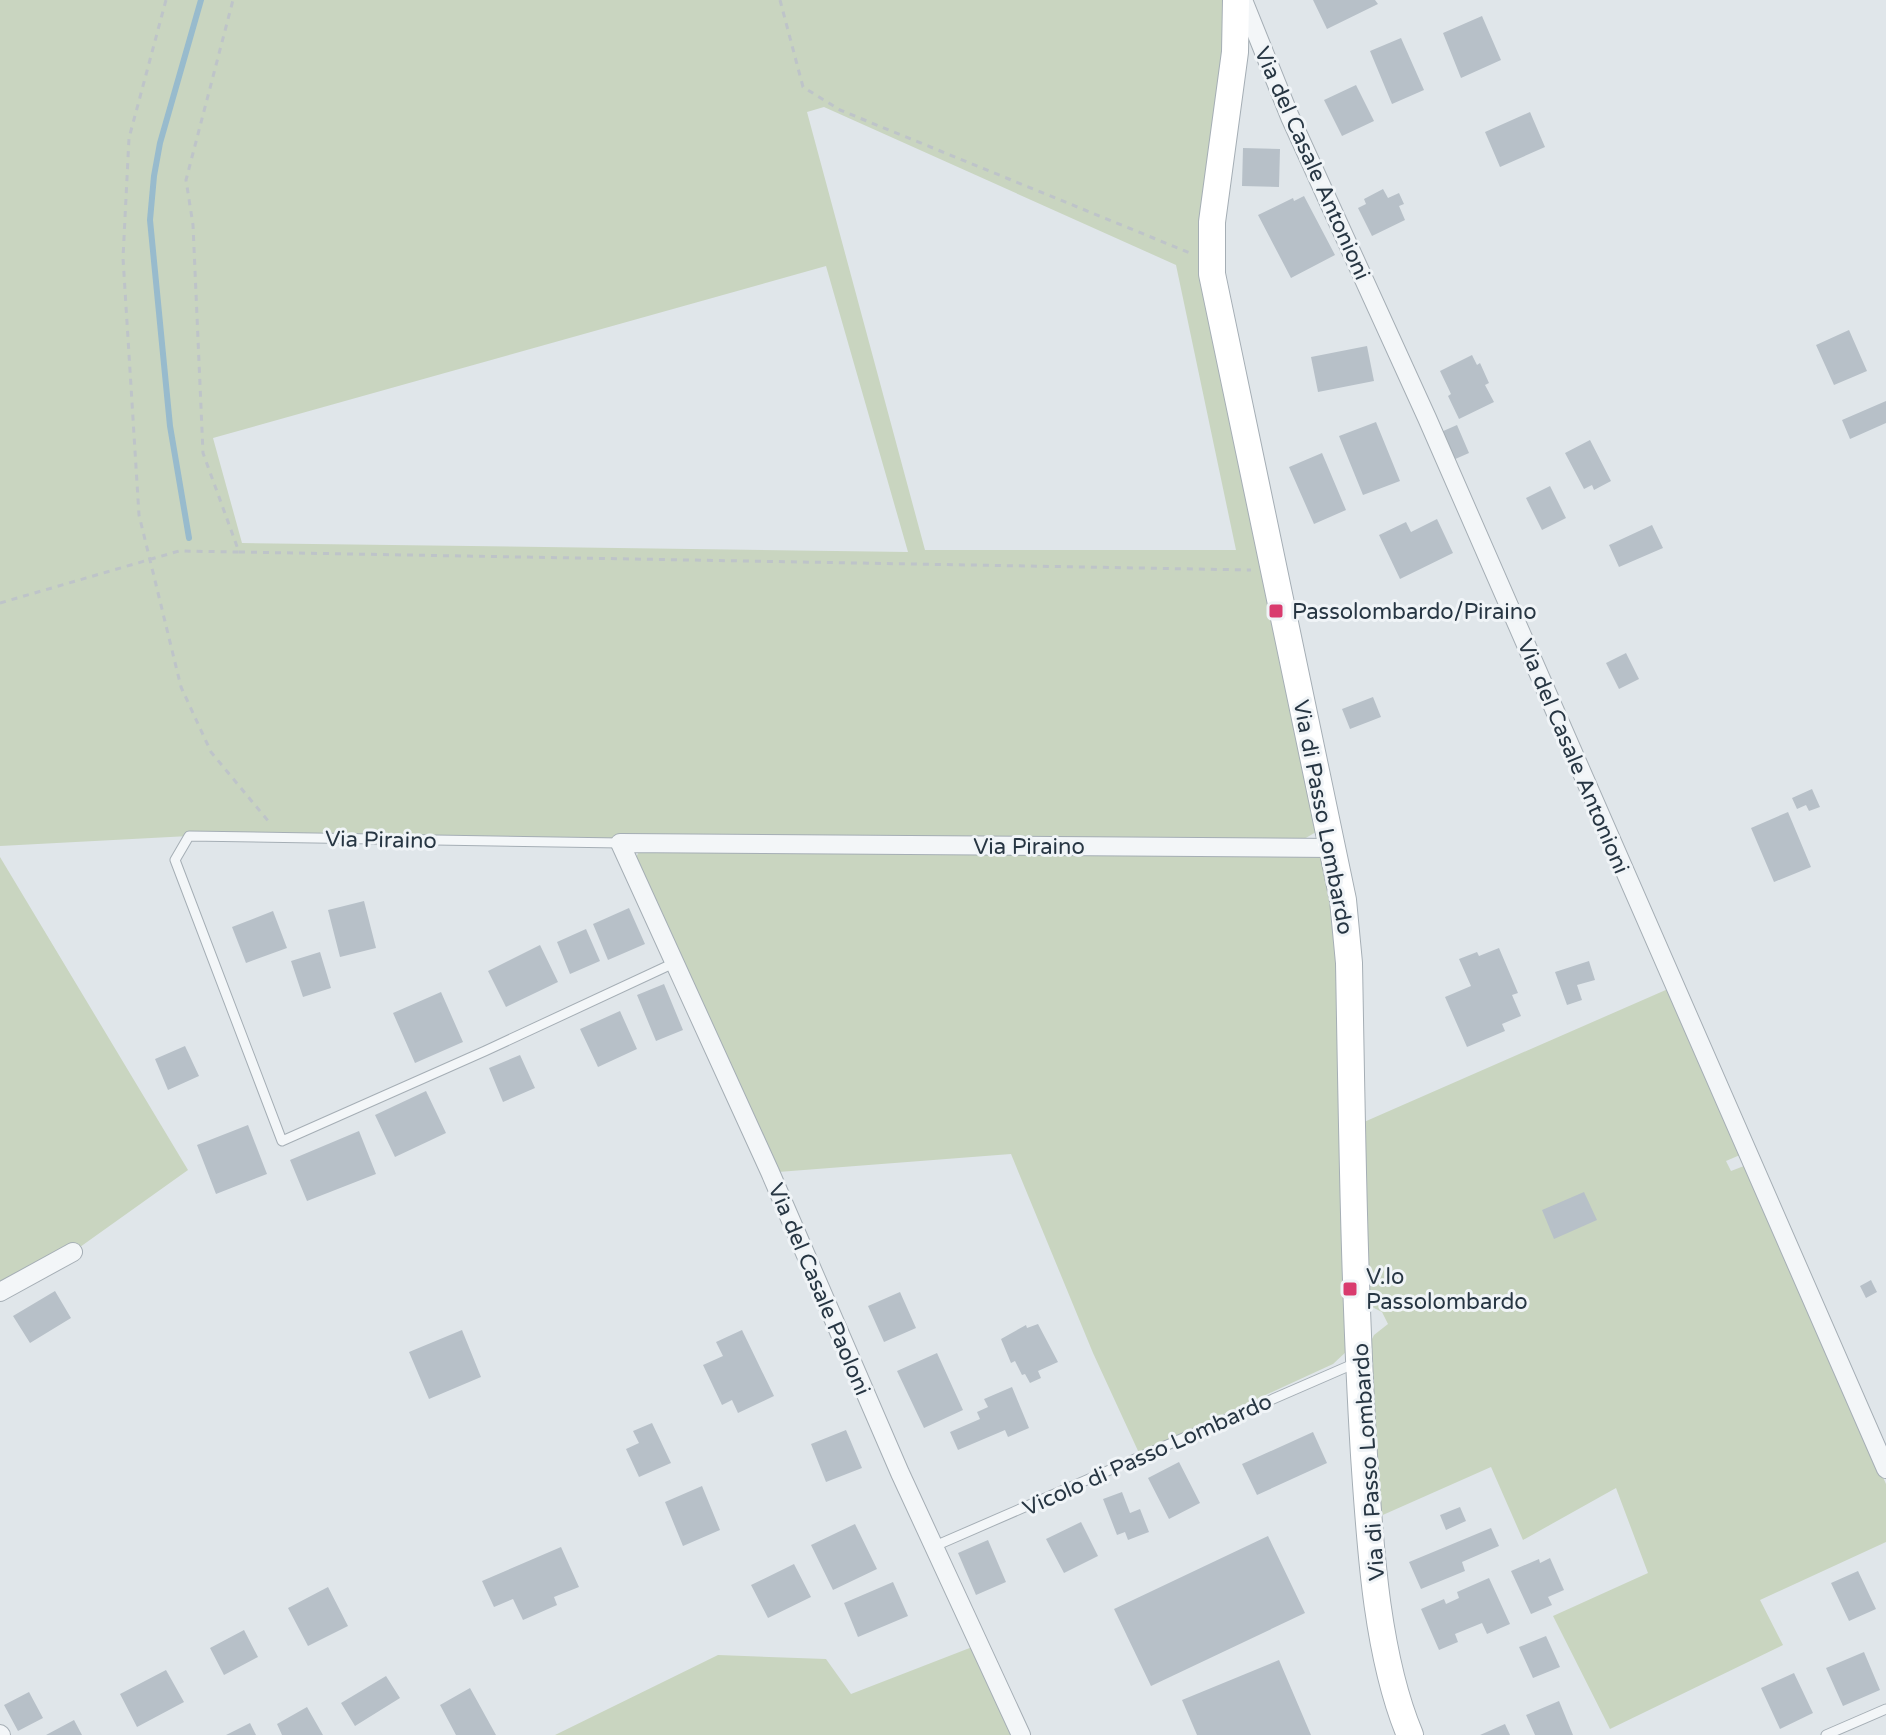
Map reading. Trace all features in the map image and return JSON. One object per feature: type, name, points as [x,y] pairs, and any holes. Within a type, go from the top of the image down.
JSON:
[{"type":"street","name":"Via di Passo Lombardo","points":[[1236,0],[1236,42],[1213,208],[1211,261],[1219,318],[1343,900],[1349,963],[1358,1362],[1368,1521],[1385,1651],[1394,1690],[1410,1735]]},
{"type":"street","name":"Via del Casale Antonioni","points":[[1243,0],[1290,117],[1427,418],[1886,1469]]},
{"type":"street","name":"Via Piraino","points":[[620,843],[1333,848]]},
{"type":"street","name":"Via del Casale Paoloni","points":[[620,843],[770,1172],[900,1473],[1021,1735]]},
{"type":"street","points":[[0,1292],[73,1252]]},
{"type":"lane","name":"Via Piraino","points":[[620,843],[189,836],[175,860],[282,1141],[674,963]]},
{"type":"lane","name":"Vicolo di Passo Lombardo","points":[[935,1546],[1358,1362]]},
{"type":"lane","points":[[1826,1735],[1886,1709]]},
{"type":"path","points":[[166,0],[129,138],[123,258],[139,515],[181,687],[211,752],[266,816],[277,837]]},
{"type":"path","points":[[233,0],[186,180],[193,225],[203,453],[239,552]]},
{"type":"path","points":[[780,0],[803,87],[840,110],[1211,261]]},
{"type":"path","points":[[0,603],[179,551],[1275,570]]},
{"type":"green space","points":[[0,0],[1228,0],[1230,43],[1203,216],[1316,832],[1299,842],[189,836],[0,846]],"holes":[[[824,107],[1176,265],[1236,550],[925,550],[807,112]],[[826,266],[908,552],[242,543],[213,438]]]},
{"type":"green space","points":[[640,850],[1326,854],[1341,944],[1347,1351],[1333,1364],[1139,1453],[1093,1353],[1011,1154],[778,1172],[636,857]]},
{"type":"green space","points":[[0,857],[188,1170],[73,1252],[0,1292]]},
{"type":"green space","points":[[1668,989],[1740,1155],[1726,1161],[1731,1171],[1744,1166],[1886,1484],[1886,1542],[1760,1600],[1783,1645],[1610,1729],[1553,1616],[1648,1573],[1616,1488],[1523,1540],[1491,1467],[1376,1518],[1371,1341],[1388,1324],[1382,1312],[1370,1306],[1364,1122]]},
{"type":"green space","points":[[980,1644],[1021,1735],[555,1735],[718,1655],[826,1659],[851,1694]]},
{"type":"building","points":[[1313,0],[1375,0],[1378,4],[1327,29]]},
{"type":"building","points":[[1482,16],[1501,60],[1461,78],[1443,33]]},
{"type":"building","points":[[1401,38],[1424,90],[1392,104],[1370,51]]},
{"type":"building","points":[[1356,85],[1374,121],[1342,136],[1324,100]]},
{"type":"building","points":[[1530,112],[1545,147],[1500,167],[1485,132]]},
{"type":"building","points":[[1243,148],[1280,149],[1279,187],[1242,186]]},
{"type":"building","points":[[1383,189],[1388,198],[1399,193],[1404,204],[1399,206],[1405,220],[1372,236],[1358,208],[1366,204],[1364,199]]},
{"type":"building","points":[[1304,196],[1335,255],[1291,278],[1258,215]]},
{"type":"building","points":[[1849,330],[1867,371],[1834,385],[1816,345]]},
{"type":"building","points":[[1367,346],[1374,381],[1318,392],[1311,357]]},
{"type":"building","points":[[1472,355],[1477,365],[1480,363],[1489,383],[1485,385],[1494,402],[1459,419],[1440,371]]},
{"type":"building","points":[[1886,401],[1886,423],[1850,439],[1842,420]]},
{"type":"building","points":[[1376,422],[1400,481],[1363,495],[1339,436]]},
{"type":"building","points":[[1457,425],[1469,453],[1453,460],[1441,432]]},
{"type":"building","points":[[1590,440],[1611,481],[1594,490],[1592,485],[1584,489],[1565,453]]},
{"type":"building","points":[[1322,453],[1346,510],[1314,524],[1289,467]]},
{"type":"building","points":[[1550,486],[1566,518],[1542,530],[1526,498]]},
{"type":"building","points":[[1437,519],[1453,553],[1400,579],[1379,535],[1406,522],[1411,532]]},
{"type":"building","points":[[1652,525],[1663,548],[1619,567],[1609,545]]},
{"type":"building","points":[[1626,653],[1639,679],[1619,689],[1606,663]]},
{"type":"building","points":[[1373,697],[1381,717],[1350,729],[1342,709]]},
{"type":"building","points":[[1812,789],[1820,807],[1809,811],[1806,805],[1797,809],[1792,798]]},
{"type":"building","points":[[1788,812],[1811,867],[1774,882],[1751,828]]},
{"type":"building","points":[[364,901],[376,948],[340,957],[328,910]]},
{"type":"building","points":[[629,908],[645,944],[608,960],[593,924]]},
{"type":"building","points":[[273,911],[287,948],[246,963],[232,927]]},
{"type":"building","points":[[586,929],[600,961],[570,974],[557,942]]},
{"type":"building","points":[[540,945],[558,982],[506,1007],[488,971]]},
{"type":"building","points":[[1499,948],[1518,993],[1512,995],[1521,1016],[1502,1024],[1505,1031],[1467,1047],[1445,997],[1471,986],[1459,959],[1477,952],[1479,956]]},
{"type":"building","points":[[320,952],[331,988],[303,997],[291,961]]},
{"type":"building","points":[[1589,961],[1595,980],[1577,985],[1582,1000],[1567,1005],[1555,972]]},
{"type":"building","points":[[664,984],[683,1030],[656,1041],[637,995]]},
{"type":"building","points":[[441,992],[463,1042],[415,1063],[393,1013]]},
{"type":"building","points":[[620,1011],[637,1049],[598,1067],[580,1029]]},
{"type":"building","points":[[185,1046],[199,1076],[168,1090],[155,1059]]},
{"type":"building","points":[[520,1055],[535,1088],[503,1102],[489,1068]]},
{"type":"building","points":[[426,1091],[446,1133],[395,1157],[375,1115]]},
{"type":"building","points":[[248,1125],[267,1174],[216,1194],[197,1145]]},
{"type":"building","points":[[359,1131],[376,1174],[307,1201],[290,1160]]},
{"type":"building","points":[[1584,1192],[1597,1220],[1554,1239],[1542,1210]]},
{"type":"building","points":[[1871,1280],[1877,1292],[1866,1298],[1860,1286]]},
{"type":"building","points":[[55,1291],[71,1318],[30,1343],[13,1316]]},
{"type":"building","points":[[900,1292],[916,1328],[884,1342],[868,1306]]},
{"type":"building","points":[[1038,1324],[1058,1362],[1038,1371],[1041,1378],[1030,1383],[1015,1361],[1011,1363],[1001,1339],[1026,1325],[1027,1328]]},
{"type":"building","points":[[462,1330],[481,1377],[429,1399],[409,1352]]},
{"type":"building","points":[[742,1330],[774,1396],[738,1413],[732,1400],[722,1405],[703,1365],[723,1356],[716,1342]]},
{"type":"building","points":[[937,1353],[963,1410],[924,1428],[897,1371]]},
{"type":"building","points":[[1012,1387],[1029,1428],[1008,1437],[1005,1430],[958,1450],[950,1432],[980,1419],[977,1412],[988,1407],[984,1399]]},
{"type":"building","points":[[652,1423],[671,1463],[639,1477],[626,1449],[639,1443],[633,1431]]},
{"type":"building","points":[[846,1430],[862,1468],[826,1482],[811,1444]]},
{"type":"building","points":[[1313,1432],[1327,1463],[1257,1495],[1242,1464]]},
{"type":"building","points":[[1179,1462],[1200,1503],[1169,1519],[1148,1478]]},
{"type":"building","points":[[702,1486],[720,1530],[683,1546],[665,1502]]},
{"type":"building","points":[[1122,1492],[1130,1513],[1140,1509],[1149,1532],[1128,1540],[1125,1532],[1117,1535],[1103,1499]]},
{"type":"building","points":[[1460,1507],[1466,1521],[1446,1530],[1440,1515]]},
{"type":"building","points":[[1081,1522],[1098,1556],[1064,1573],[1046,1539]]},
{"type":"building","points":[[855,1524],[877,1569],[833,1590],[811,1545]]},
{"type":"building","points":[[1491,1528],[1499,1546],[1462,1562],[1465,1571],[1421,1589],[1409,1562]]},
{"type":"building","points":[[1268,1536],[1305,1613],[1151,1686],[1114,1609]]},
{"type":"building","points":[[988,1540],[1006,1582],[976,1595],[958,1553]]},
{"type":"building","points":[[561,1547],[579,1587],[554,1597],[557,1605],[523,1620],[513,1599],[494,1607],[482,1581]]},
{"type":"building","points":[[1550,1558],[1564,1590],[1548,1597],[1552,1605],[1531,1614],[1511,1571],[1539,1559],[1540,1563]]},
{"type":"building","points":[[794,1564],[811,1597],[768,1618],[751,1585]]},
{"type":"building","points":[[1858,1571],[1876,1609],[1849,1621],[1831,1583]]},
{"type":"building","points":[[1489,1578],[1510,1624],[1487,1634],[1482,1623],[1455,1634],[1458,1642],[1439,1650],[1421,1609],[1444,1599],[1446,1604],[1459,1598],[1457,1592]]},
{"type":"building","points":[[893,1582],[908,1616],[858,1637],[844,1603]]},
{"type":"building","points":[[328,1587],[348,1626],[308,1646],[288,1608]]},
{"type":"building","points":[[244,1630],[258,1657],[224,1675],[210,1648]]},
{"type":"building","points":[[1546,1636],[1560,1667],[1533,1678],[1519,1647]]},
{"type":"building","points":[[1864,1652],[1880,1690],[1843,1706],[1826,1668]]},
{"type":"building","points":[[1279,1660],[1311,1735],[1197,1735],[1182,1700]]},
{"type":"building","points":[[166,1670],[184,1702],[137,1727],[120,1694]]},
{"type":"building","points":[[1794,1673],[1813,1713],[1780,1729],[1761,1688]]},
{"type":"building","points":[[386,1676],[400,1698],[355,1726],[341,1703]]},
{"type":"building","points":[[470,1688],[496,1735],[456,1735],[440,1705]]},
{"type":"building","points":[[29,1692],[43,1718],[18,1731],[4,1705]]},
{"type":"building","points":[[1559,1701],[1573,1735],[1535,1735],[1526,1715]]},
{"type":"building","points":[[307,1707],[323,1735],[282,1735],[277,1724]]},
{"type":"building","points":[[74,1720],[82,1735],[46,1735]]},
{"type":"building","points":[[250,1723],[256,1735],[226,1735]]},
{"type":"building","points":[[1505,1724],[1510,1735],[1480,1735]]},
{"type":"waterway","points":[[189,538],[170,426],[150,220],[160,143],[201,0]]},
{"type":"place","name":"Passolombardo/Piraino","points":[[1276,611]]},
{"type":"place","name":"V.lo Passolombardo","points":[[1350,1289]]}]
